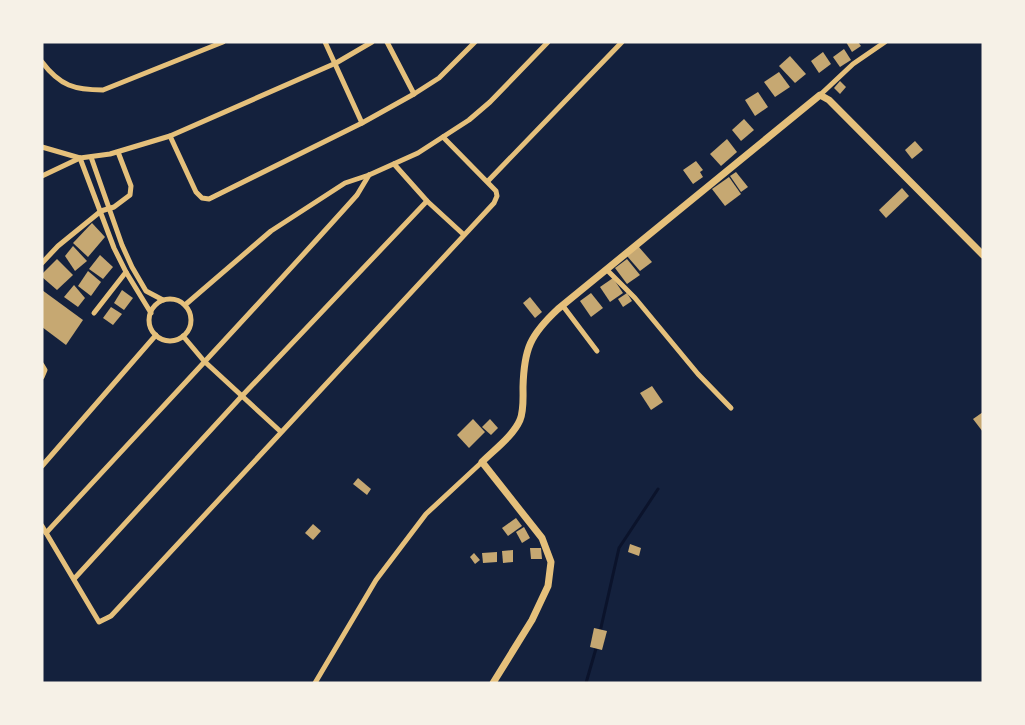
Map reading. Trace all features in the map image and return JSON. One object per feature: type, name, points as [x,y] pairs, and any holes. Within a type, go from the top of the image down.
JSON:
[{"type":"street","points":[[43,65],[65,86],[84,90],[103,90],[223,42]]},
{"type":"street","points":[[325,42],[362,123]]},
{"type":"street","points":[[42,176],[80,158],[118,152],[170,136],[336,63],[372,42]]},
{"type":"street","points":[[387,42],[414,94]]},
{"type":"street","points":[[170,136],[196,192],[202,198],[209,199],[362,123],[414,94],[439,78],[475,42]]},
{"type":"street","points":[[185,305],[271,231],[345,183],[369,176],[443,137],[485,107],[548,42]]},
{"type":"street","points":[[488,181],[622,42]]},
{"type":"street","points":[[315,683],[376,580],[426,514],[482,462],[520,421],[523,408],[525,365],[529,346],[539,327],[820,94],[853,63],[885,42]]},
{"type":"street","points":[[820,94],[829,100],[983,255]]},
{"type":"street","points":[[42,526],[99,622],[111,615],[494,203],[497,196],[496,191],[443,137]]},
{"type":"street","points":[[42,147],[80,158]]},
{"type":"street","points":[[42,263],[58,246],[101,211],[130,195],[131,186],[118,152]]},
{"type":"street","points":[[80,158],[114,248],[150,313],[150,325],[156,335],[173,341],[188,331],[191,318],[185,305],[174,300],[163,300],[146,291],[132,267],[91,157]]},
{"type":"street","points":[[394,164],[427,201],[464,234]]},
{"type":"street","points":[[46,533],[204,361],[266,298],[357,195],[369,176]]},
{"type":"street","points":[[74,579],[241,397],[427,201]]},
{"type":"street","points":[[607,270],[634,298],[698,374],[731,408]]},
{"type":"street","points":[[94,314],[126,272]]},
{"type":"street","points":[[150,313],[163,300]]},
{"type":"street","points":[[562,306],[597,351]]},
{"type":"street","points":[[42,466],[156,335]]},
{"type":"street","points":[[183,336],[204,361],[280,431]]},
{"type":"street","points":[[42,365],[45,370],[42,377]]},
{"type":"street","points":[[482,462],[542,538],[551,562],[548,586],[532,620],[493,683]]},
{"type":"building","points":[[846,42],[858,42],[861,46],[852,52]]},
{"type":"building","points":[[844,49],[851,60],[840,67],[833,57]]},
{"type":"building","points":[[823,52],[831,64],[819,73],[811,61]]},
{"type":"building","points":[[790,56],[806,74],[795,83],[779,66]]},
{"type":"building","points":[[779,72],[790,87],[775,97],[764,82]]},
{"type":"building","points":[[840,81],[846,87],[840,94],[834,88]]},
{"type":"building","points":[[758,92],[768,107],[755,116],[745,100]]},
{"type":"building","points":[[744,119],[754,130],[741,141],[732,130]]},
{"type":"building","points":[[727,139],[737,152],[721,166],[710,154]]},
{"type":"building","points":[[915,141],[923,150],[912,159],[905,150]]},
{"type":"building","points":[[696,161],[703,170],[700,172],[703,177],[693,184],[683,170]]},
{"type":"building","points":[[736,172],[748,187],[741,192],[730,176]]},
{"type":"building","points":[[729,177],[741,194],[725,206],[712,189]]},
{"type":"building","points":[[902,188],[909,196],[886,218],[879,210]]},
{"type":"building","points":[[92,223],[105,237],[88,257],[73,243]]},
{"type":"building","points":[[73,246],[87,261],[75,271],[65,256]]},
{"type":"building","points":[[638,246],[652,262],[640,271],[627,256]]},
{"type":"building","points":[[100,255],[113,267],[103,279],[89,269]]},
{"type":"building","points":[[57,259],[73,275],[57,290],[42,277],[42,274]]},
{"type":"building","points":[[627,259],[640,275],[627,284],[615,268]]},
{"type":"building","points":[[88,271],[101,282],[91,296],[78,286]]},
{"type":"building","points":[[613,278],[623,293],[610,302],[600,287]]},
{"type":"building","points":[[74,285],[85,298],[78,307],[64,297]]},
{"type":"building","points":[[42,290],[83,320],[66,345],[42,327]]},
{"type":"building","points":[[122,290],[133,298],[124,310],[114,303]]},
{"type":"building","points":[[591,293],[603,308],[591,317],[580,301]]},
{"type":"building","points":[[627,293],[632,301],[623,307],[618,299]]},
{"type":"building","points":[[530,297],[542,312],[535,318],[523,303]]},
{"type":"building","points":[[111,307],[122,314],[113,325],[103,318]]},
{"type":"building","points":[[652,386],[663,402],[651,410],[640,393]]},
{"type":"building","points":[[983,412],[983,432],[973,419]]},
{"type":"building","points":[[473,419],[485,432],[469,448],[457,435]]},
{"type":"building","points":[[490,419],[498,428],[491,435],[482,427]]},
{"type":"building","points":[[358,478],[371,489],[367,495],[353,484]]},
{"type":"building","points":[[516,518],[522,526],[508,536],[502,528]]},
{"type":"building","points":[[313,524],[321,531],[313,540],[305,533]]},
{"type":"building","points":[[524,527],[530,538],[522,543],[516,532]]},
{"type":"building","points":[[630,544],[641,548],[639,556],[628,552]]},
{"type":"building","points":[[530,548],[541,548],[542,559],[531,559]]},
{"type":"building","points":[[513,550],[513,562],[503,563],[502,551]]},
{"type":"building","points":[[497,552],[497,562],[483,563],[482,553]]},
{"type":"building","points":[[474,553],[480,560],[475,564],[470,557]]},
{"type":"building","points":[[594,628],[607,631],[602,650],[590,647]]},
{"type":"waterway","points":[[600,632],[619,548],[658,489]]},
{"type":"waterway","points":[[586,683],[597,645]]}]
